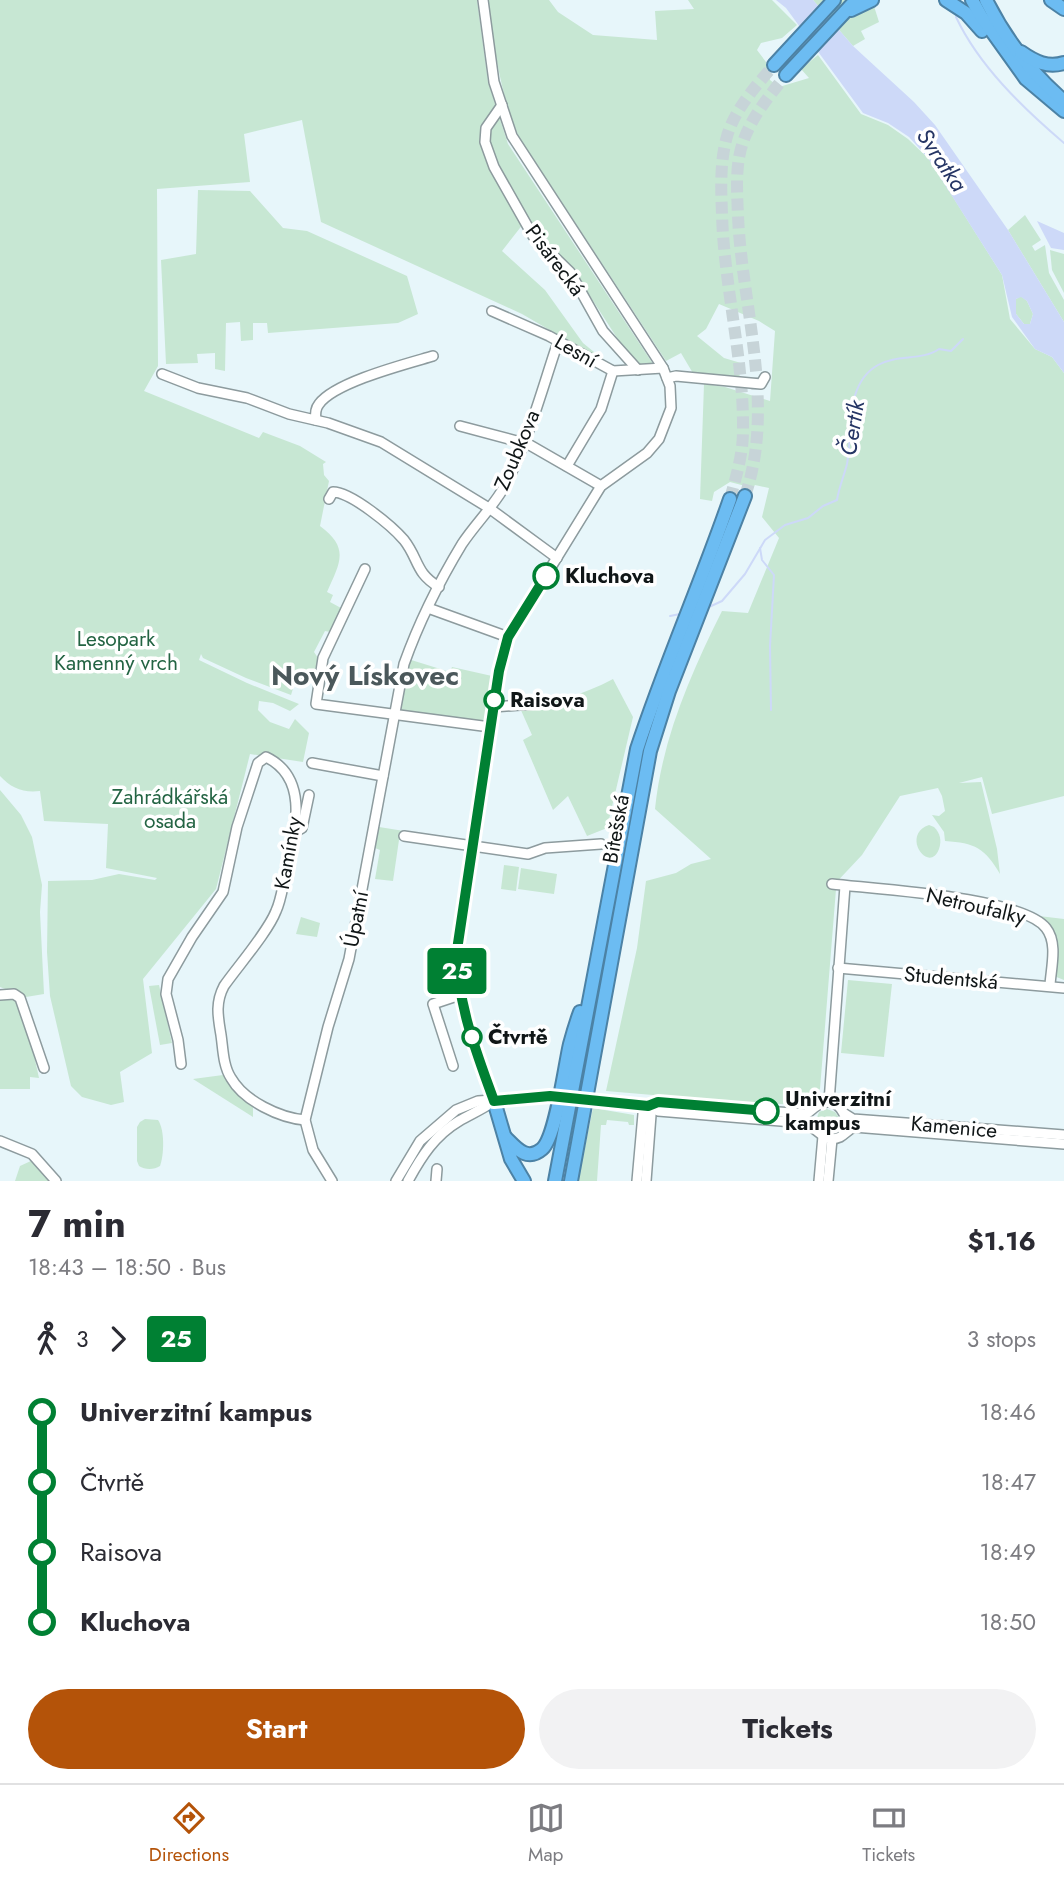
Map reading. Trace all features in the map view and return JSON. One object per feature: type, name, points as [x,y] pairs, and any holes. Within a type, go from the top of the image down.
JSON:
[{"type":"highway","points":[[774,65],[834,0]]},
{"type":"highway","points":[[786,75],[839,17],[853,5],[873,0]]},
{"type":"highway","points":[[946,0],[966,13],[1026,79],[1064,111]]},
{"type":"highway","points":[[972,0],[1026,79]]},
{"type":"highway","points":[[986,0],[1010,43],[1028,67],[1064,101]]},
{"type":"highway","points":[[1051,0],[1064,8]]},
{"type":"highway","points":[[1010,43],[1036,62],[1045,65],[1064,63]]},
{"type":"highway","points":[[1045,65],[1064,57]]},
{"type":"highway","name":"Bítešská","points":[[572,1179],[650,751],[669,691],[745,496]]},
{"type":"highway","name":"Bítešská","points":[[555,1181],[638,750],[657,687],[730,499]]},
{"type":"highway","points":[[506,1138],[519,1152],[528,1154],[540,1151],[548,1142],[570,1044],[598,952]]},
{"type":"highway","points":[[494,1101],[511,1159],[524,1181]]},
{"type":"street","name":"Pisárecká","points":[[483,0],[494,82],[512,136],[667,378],[671,408],[659,439],[647,453],[601,486]]},
{"type":"street","name":"Pisárecká","points":[[502,105],[486,128],[485,142],[494,167],[533,236],[570,272],[603,331],[638,370]]},
{"type":"street","name":"Lesní","points":[[492,311],[549,336],[613,371],[663,368]]},
{"type":"street","name":"Zoubkova","points":[[395,715],[404,664],[428,608],[464,542],[505,485],[524,442],[556,348],[562,344]]},
{"type":"street","points":[[316,420],[317,408],[321,402],[340,390],[394,367],[432,356]]},
{"type":"street","points":[[567,466],[600,409],[613,371]]},
{"type":"street","points":[[162,374],[198,388],[247,398],[381,442],[489,508],[556,558]]},
{"type":"street","points":[[667,378],[676,376],[761,384],[765,377]]},
{"type":"street","points":[[460,426],[524,442],[601,486],[508,637],[499,671],[457,950],[460,995],[494,1101]]},
{"type":"street","points":[[329,499],[333,492],[339,492],[362,505],[392,528],[411,551],[421,573],[439,587]]},
{"type":"street","points":[[365,569],[323,658],[316,704],[490,726]]},
{"type":"street","points":[[428,608],[508,637]]},
{"type":"street","points":[[493,707],[533,704]]},
{"type":"street","name":"Úpatní","points":[[305,1120],[328,1027],[349,959],[395,715]]},
{"type":"street","name":"Kamínky","points":[[181,1064],[166,994],[168,979],[192,937],[223,892],[237,827],[256,769],[263,758],[274,762],[289,777],[293,786],[296,802],[295,832],[277,910],[224,986],[218,998],[218,1011],[227,1069],[235,1083],[260,1104],[280,1116],[305,1120]]},
{"type":"street","points":[[313,763],[383,776]]},
{"type":"street","points":[[295,832],[302,828],[309,794]]},
{"type":"street","points":[[404,836],[528,854],[545,848],[601,844]]},
{"type":"street","name":"Netroufalky","points":[[832,884],[934,894],[1015,910],[1027,915],[1046,928],[1052,941],[1050,985]]},
{"type":"street","points":[[637,1181],[643,1114],[648,1106],[658,1102],[806,1114],[821,1103],[829,1102],[845,886]]},
{"type":"street","name":"Studentská","points":[[838,968],[1064,988]]},
{"type":"street","points":[[0,995],[15,995],[20,998],[44,1068]]},
{"type":"street","points":[[453,1066],[433,1004],[460,995]]},
{"type":"street","points":[[396,1181],[417,1145],[440,1122],[473,1102],[550,1096],[610,1101],[648,1106],[658,1111],[805,1123],[827,1138],[841,1136],[847,1130],[845,1114]]},
{"type":"street","points":[[408,1181],[435,1140],[456,1122],[494,1101]]},
{"type":"street","name":"Kamenice","points":[[829,1102],[837,1105],[853,1119],[1064,1135]]},
{"type":"street","points":[[646,1181],[651,1115],[648,1106]]},
{"type":"street","points":[[812,1110],[814,1127]]},
{"type":"street","points":[[305,1120],[313,1150],[332,1181]]},
{"type":"street","name":"Kamenice","points":[[847,1130],[861,1128],[1064,1144]]},
{"type":"street","points":[[819,1181],[827,1138]]},
{"type":"street","points":[[827,1138],[828,1181]]},
{"type":"street","points":[[0,1141],[35,1155],[57,1181]]},
{"type":"street","points":[[436,1181],[437,1169]]},
{"type":"green space","points":[[0,0],[477,0],[488,82],[508,144],[653,364],[634,364],[573,270],[527,219],[502,251],[545,290],[583,343],[610,365],[522,314],[321,222],[302,120],[244,134],[250,182],[157,189],[158,366],[144,391],[259,438],[263,432],[300,446],[326,462],[323,464],[324,475],[329,481],[320,526],[336,542],[339,549],[336,573],[327,592],[333,595],[330,602],[341,608],[330,632],[325,631],[314,652],[318,658],[315,670],[309,670],[307,681],[296,679],[291,695],[246,678],[203,658],[201,654],[199,660],[299,704],[290,711],[273,703],[259,701],[258,710],[270,722],[289,729],[295,719],[309,733],[303,762],[250,754],[216,889],[143,979],[152,1053],[120,1072],[124,1102],[111,1105],[82,1097],[71,1086],[50,996],[47,952],[48,881],[92,880],[119,874],[155,880],[157,878],[106,868],[108,824],[44,821],[40,791],[18,789],[0,776]]},
{"type":"green space","points":[[488,0],[549,0],[558,12],[593,35],[657,40],[655,11],[694,9],[688,0],[772,0],[797,25],[782,38],[761,43],[757,50],[766,62],[770,80],[779,87],[809,78],[801,69],[818,55],[861,114],[888,125],[929,159],[1002,275],[1010,319],[1035,349],[1052,357],[1064,373],[1064,796],[992,814],[982,777],[959,783],[981,782],[997,849],[1000,874],[978,848],[945,841],[944,832],[932,815],[939,816],[945,811],[938,788],[900,796],[862,855],[831,888],[836,889],[820,1089],[800,1105],[606,1091],[637,948],[646,881],[711,859],[655,809],[671,732],[699,658],[722,611],[748,613],[779,538],[762,517],[769,488],[755,485],[753,488],[730,482],[714,492],[712,501],[700,499],[704,384],[725,387],[770,401],[775,331],[719,304],[706,329],[697,336],[724,358],[741,363],[739,380],[694,375],[681,353],[666,361],[519,137],[502,87]]},
{"type":"green space","points":[[813,0],[847,0],[856,13],[873,3],[879,22],[861,31],[865,39],[853,46]]},
{"type":"green space","points":[[198,190],[250,191],[283,228],[307,231],[407,276],[418,314],[398,323],[268,333],[267,323],[253,323],[253,340],[241,341],[240,322],[226,323],[225,371],[215,369],[215,353],[197,354],[198,363],[166,364],[161,260],[196,254]]},
{"type":"green space","points":[[1025,215],[1041,240],[1032,246],[1035,251],[1045,245],[1049,273],[1064,300],[1064,322],[1008,230]]},
{"type":"green space","points":[[1050,250],[1064,254],[1064,293],[1052,270]]},
{"type":"green space","points":[[1021,296],[1027,301],[1033,314],[1030,324],[1024,324],[1016,314],[1016,299]]},
{"type":"green space","points":[[408,659],[450,672],[452,667],[492,676],[484,721],[398,711]]},
{"type":"green space","points":[[613,679],[633,717],[607,828],[587,836],[568,796],[553,810],[523,740],[532,735],[520,708],[568,698]]},
{"type":"green space","points":[[0,790],[21,815],[32,837],[42,885],[40,912],[44,994],[26,997],[0,987]]},
{"type":"green space","points":[[929,825],[936,829],[940,840],[935,856],[929,858],[919,850],[917,837],[921,830]]},
{"type":"green space","points":[[379,827],[404,831],[403,840],[399,840],[393,881],[375,879],[380,850],[375,848]]},
{"type":"green space","points":[[504,865],[519,867],[516,891],[501,889]]},
{"type":"green space","points":[[521,868],[557,874],[554,894],[518,889]]},
{"type":"green space","points":[[1039,916],[1064,919],[1064,980],[1054,976],[1054,932]]},
{"type":"green space","points":[[301,917],[320,923],[317,937],[296,934]]},
{"type":"green space","points":[[848,980],[892,984],[884,1057],[841,1053]]},
{"type":"green space","points":[[159,985],[172,1043],[160,1045],[149,986]]},
{"type":"green space","points":[[0,997],[16,997],[27,1024],[39,1078],[30,1077],[30,1089],[0,1089]]},
{"type":"green space","points":[[223,1075],[233,1090],[253,1106],[253,1117],[193,1079]]},
{"type":"green space","points":[[593,1108],[634,1115],[634,1125],[607,1120],[606,1125],[601,1125],[597,1181],[578,1181]]},
{"type":"green space","points":[[827,1109],[835,1112],[842,1122],[835,1132],[827,1131],[816,1120],[819,1112]]},
{"type":"green space","points":[[145,1119],[158,1120],[163,1136],[160,1166],[152,1169],[139,1166],[137,1161],[137,1127]]},
{"type":"green space","points":[[33,1160],[51,1181],[15,1181],[20,1166]]},
{"type":"water","name":"Svratka","points":[[776,0],[813,0],[853,46],[935,125],[1008,230],[1064,322],[1064,373],[1052,357],[1035,349],[1012,317],[1002,275],[928,158],[909,137],[888,123],[863,113],[786,8]],"holes":[[[1021,297],[1027,301],[1033,314],[1030,324],[1024,324],[1016,314],[1016,299]]]},
{"type":"water","points":[[1037,221],[1064,233],[1064,250],[1051,248]]},
{"type":"waterway","points":[[956,17],[989,69],[1064,143]]},
{"type":"waterway","name":"Čertík","points":[[709,607],[722,601],[745,574],[765,540],[785,525],[808,518],[823,506],[837,500],[847,464],[855,396],[867,373],[885,362],[925,355],[939,349],[951,351],[963,339]]},
{"type":"waterway","name":"Čertík","points":[[760,548],[762,560],[774,575],[770,646],[771,710]]},
{"type":"waterway","name":"Čertík","points":[[670,616],[680,614]]},
{"type":"tunnel","points":[[730,499],[739,465],[743,431],[740,377],[724,241],[721,186],[723,158],[734,119],[745,100],[774,65]]},
{"type":"tunnel","points":[[745,496],[754,462],[758,427],[755,356],[741,251],[738,169],[740,151],[751,123],[786,75]]},
{"type":"bus line","name":"25","points":[[546,576],[508,637],[499,671],[457,950],[457,978],[462,1005],[494,1101],[550,1096],[648,1106],[658,1102],[766,1111]]},
{"type":"place","name":"Kluchova","points":[[546,576]]},
{"type":"place","name":"Raisova","points":[[494,700]]},
{"type":"place","name":"Čtvrtě","points":[[472,1037]]},
{"type":"place","name":"Univerzitní kampus","points":[[766,1111]]},
{"type":"district","name":"Nový Lískovec","points":[[365,675]]},
{"type":"park label","name":"Lesopark Kamenný vrch","points":[[116,651]]},
{"type":"park label","name":"Zahrádkářská osada","points":[[170,809]]}]
